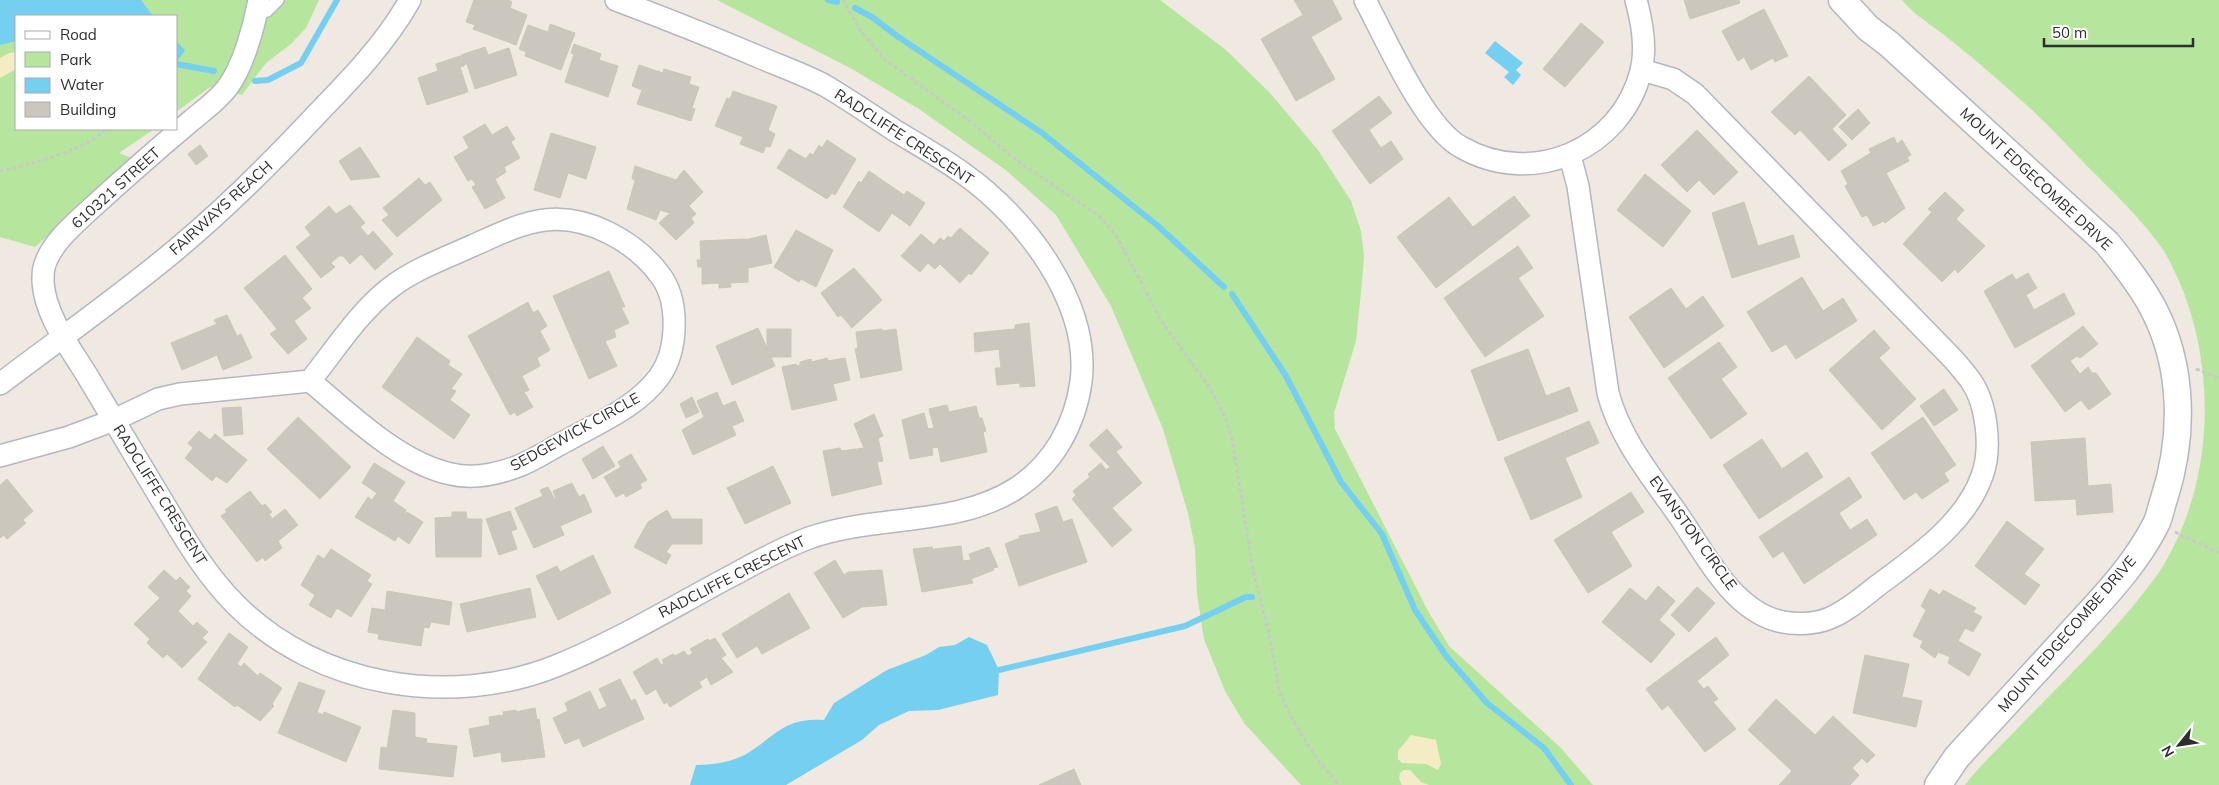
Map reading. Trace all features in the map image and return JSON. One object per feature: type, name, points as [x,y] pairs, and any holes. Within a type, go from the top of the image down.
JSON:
[{"type":"street","name":"FAIRWAYS REACH","points":[[0,384],[177,249],[282,152],[367,60],[396,25],[410,0]]},
{"type":"street","name":"RADCLIFFE CRESCENT","points":[[64,336],[192,552],[239,608],[273,636],[326,664],[376,681],[425,688],[466,687],[511,680],[554,667],[608,642],[806,538],[843,528],[882,521],[954,514],[982,506],[1017,488],[1045,464],[1065,436],[1077,405],[1082,373],[1081,340],[1065,296],[1044,258],[1010,214],[967,175],[822,84],[700,32],[616,0]]},
{"type":"street","points":[[1364,0],[1436,127],[1460,147],[1490,160],[1515,165],[1541,164],[1570,156],[1598,138],[1618,117],[1632,96],[1642,70],[1644,35],[1636,0]]},
{"type":"street","name":"MOUNT EDGECOMBE DRIVE","points":[[1842,0],[1868,28],[1889,44],[2107,243],[2135,278],[2154,309],[2168,345],[2176,382],[2178,419],[2174,467],[2156,523],[2134,560],[2106,594],[1957,757],[1938,785]]},
{"type":"street","name":"MOUNT EDGECOMBE DRIVE","points":[[1862,0],[1889,44]]},
{"type":"street","name":"610321 STREET","points":[[64,336],[44,293],[42,273],[48,255],[64,235],[115,186],[222,95],[237,71],[258,7]]},
{"type":"street","name":"EVANSTON CIRCLE","points":[[1570,156],[1578,186],[1608,393],[1614,415],[1630,445],[1723,579],[1747,606],[1774,620],[1805,624],[1830,618],[1861,598],[1905,565],[1948,528],[1968,505],[1983,475],[1988,439],[1982,408],[1972,382],[1954,360],[1695,94],[1673,79],[1642,70]]},
{"type":"street","name":"SEDGEWICK CIRCLE","points":[[546,219],[577,222],[600,229],[619,239],[640,254],[661,276],[671,303],[674,334],[671,357],[660,376],[646,393],[623,409],[518,467],[498,473],[476,476],[451,475],[424,465],[401,453],[310,381],[366,310],[391,287],[428,266],[518,226],[546,219]]},
{"type":"street","points":[[0,456],[69,437],[114,420],[158,399],[180,394],[310,381]]},
{"type":"lane","points":[[258,7],[267,11],[278,0]]},
{"type":"path","points":[[843,0],[860,30],[885,60],[971,122],[1022,164],[1098,215],[1116,235],[1162,322],[1186,358],[1211,389],[1226,422],[1233,444],[1252,568],[1267,624],[1280,693],[1291,717],[1308,745],[1339,785]]},
{"type":"path","points":[[0,171],[80,146],[97,138],[104,130]]},
{"type":"path","points":[[2156,523],[2219,553]]},
{"type":"green space","points":[[0,0],[319,0],[306,28],[291,44],[266,63],[242,95],[210,87],[178,111],[178,15],[15,15],[15,130],[153,130],[119,153],[134,159],[35,247],[0,237]]},
{"type":"green space","points":[[717,0],[1160,0],[1226,50],[1270,93],[1318,150],[1351,201],[1361,231],[1364,256],[1356,341],[1334,413],[1335,429],[1428,611],[1449,646],[1561,748],[1593,785],[1301,785],[1244,723],[1225,691],[1204,639],[1197,594],[1195,548],[1188,513],[1163,429],[1111,306],[1056,215],[1007,171],[919,109],[852,69]]},
{"type":"green space","points":[[1902,0],[2219,0],[2219,785],[1965,785],[2109,633],[2160,571],[2179,534],[2193,495],[2202,454],[2205,412],[2202,369],[2195,328],[2182,288],[2164,251],[2146,228],[2038,116]]},
{"type":"sand","points":[[15,52],[15,70],[0,78],[0,58]]},
{"type":"sand","points":[[1411,735],[1436,740],[1441,764],[1438,770],[1426,764],[1402,763],[1398,759],[1398,751]]},
{"type":"sand","points":[[1404,770],[1410,770],[1421,782],[1429,785],[1402,785],[1399,779],[1400,773]]},
{"type":"water","points":[[0,0],[141,0],[152,15],[15,15],[15,41],[0,45]]},
{"type":"water","points":[[1495,41],[1523,63],[1516,70],[1521,75],[1513,85],[1504,77],[1509,72],[1485,53]]},
{"type":"water","points":[[178,43],[185,50],[178,60]]},
{"type":"water","points":[[969,637],[987,645],[999,670],[998,695],[938,710],[909,711],[879,725],[862,740],[786,785],[690,785],[696,765],[716,764],[736,759],[790,725],[810,720],[824,720],[834,703],[887,670],[926,655],[939,647],[955,645]]},
{"type":"building","points":[[474,0],[508,0],[512,2],[510,8],[527,15],[516,45],[473,29],[475,25],[466,22]]},
{"type":"building","points":[[1294,0],[1332,0],[1342,19],[1311,37],[1335,79],[1296,101],[1261,39],[1303,15]]},
{"type":"building","points":[[1684,0],[1739,0],[1740,3],[1690,19]]},
{"type":"building","points":[[1764,9],[1788,56],[1775,62],[1773,58],[1751,70],[1744,57],[1738,61],[1722,31]]},
{"type":"building","points":[[1581,23],[1604,42],[1565,87],[1543,69]]},
{"type":"building","points":[[550,24],[575,33],[561,70],[525,56],[526,52],[519,49],[528,25],[548,32]]},
{"type":"building","points":[[574,44],[601,54],[599,60],[618,66],[608,97],[565,82],[574,54],[571,53]]},
{"type":"building","points":[[485,47],[488,55],[509,48],[517,75],[475,89],[467,64],[464,65],[461,55]]},
{"type":"building","points":[[460,56],[464,66],[460,67],[468,92],[427,105],[418,78],[438,71],[436,64]]},
{"type":"building","points":[[639,65],[663,73],[664,69],[691,77],[689,84],[699,87],[692,108],[695,109],[691,121],[637,104],[642,90],[632,86]]},
{"type":"building","points":[[1809,76],[1846,115],[1832,129],[1847,145],[1829,161],[1800,130],[1795,135],[1771,112]]},
{"type":"building","points":[[733,91],[777,106],[768,130],[775,134],[770,147],[766,146],[763,153],[740,144],[743,137],[715,126],[727,98],[730,99]]},
{"type":"building","points":[[1379,96],[1392,113],[1369,130],[1381,148],[1391,141],[1403,159],[1370,184],[1332,131]]},
{"type":"building","points":[[1858,109],[1870,123],[1852,140],[1839,127]]},
{"type":"building","points":[[485,124],[492,135],[507,126],[515,139],[511,142],[520,158],[504,167],[506,172],[495,179],[505,198],[485,209],[472,187],[476,185],[472,179],[468,181],[454,157],[469,148],[463,137]]},
{"type":"building","points":[[1697,130],[1738,172],[1714,195],[1699,180],[1687,192],[1661,165]]},
{"type":"building","points":[[551,133],[596,147],[586,179],[568,173],[560,198],[534,190]]},
{"type":"building","points":[[1894,137],[1897,144],[1902,140],[1911,155],[1907,157],[1909,161],[1886,173],[1905,208],[1885,223],[1884,221],[1873,226],[1867,215],[1862,217],[1845,186],[1848,184],[1841,171],[1871,153],[1869,149]]},
{"type":"building","points":[[827,140],[856,159],[835,195],[832,193],[827,199],[777,168],[789,149],[806,159],[810,153],[813,155],[819,145],[822,148]]},
{"type":"building","points":[[200,145],[208,156],[196,165],[188,154]]},
{"type":"building","points":[[360,147],[380,177],[351,180],[339,161]]},
{"type":"building","points":[[635,166],[676,180],[684,170],[703,192],[689,206],[696,214],[691,218],[694,223],[676,240],[659,223],[670,213],[660,210],[656,220],[627,209],[635,181],[632,178]]},
{"type":"building","points":[[869,171],[904,195],[907,191],[925,203],[910,226],[892,213],[879,232],[843,207],[859,181],[861,183]]},
{"type":"building","points":[[1645,174],[1691,211],[1663,247],[1617,210]]},
{"type":"building","points":[[419,178],[425,185],[430,182],[442,200],[397,237],[382,220],[389,215],[383,208]]},
{"type":"building","points":[[1945,192],[1964,210],[1956,219],[1985,246],[1958,273],[1955,269],[1942,282],[1903,244],[1932,212],[1928,209]]},
{"type":"building","points":[[1514,196],[1530,216],[1436,288],[1397,237],[1449,197],[1473,227]]},
{"type":"building","points":[[1744,202],[1758,246],[1793,235],[1800,257],[1732,278],[1712,213]]},
{"type":"building","points":[[350,205],[365,223],[360,227],[368,236],[373,231],[393,254],[375,270],[361,254],[350,264],[343,256],[339,256],[331,263],[335,267],[321,278],[296,247],[311,235],[305,227],[329,206],[336,214]]},
{"type":"building","points":[[960,228],[989,253],[971,275],[969,273],[960,283],[940,264],[935,269],[928,263],[920,272],[901,256],[921,234],[934,245],[940,238],[944,241],[948,236],[951,238]]},
{"type":"building","points":[[796,230],[833,250],[816,287],[801,279],[799,282],[774,267]]},
{"type":"building","points":[[766,235],[772,263],[748,268],[748,282],[730,283],[731,287],[719,288],[719,283],[702,284],[702,267],[698,267],[697,260],[701,260],[700,241],[745,240]]},
{"type":"building","points":[[1518,246],[1533,268],[1518,278],[1544,316],[1485,357],[1444,298]]},
{"type":"building","points":[[285,255],[312,289],[302,298],[311,308],[294,321],[307,339],[288,354],[270,334],[277,329],[244,288]]},
{"type":"building","points":[[854,268],[882,300],[852,328],[841,315],[838,317],[821,293]]},
{"type":"building","points":[[609,271],[625,307],[621,307],[629,323],[614,330],[616,337],[605,341],[617,366],[589,379],[553,296]]},
{"type":"building","points":[[2028,273],[2037,288],[2026,295],[2034,310],[2064,293],[2075,314],[2015,348],[1984,291],[2012,274],[2016,280]]},
{"type":"building","points":[[1802,277],[1823,311],[1843,298],[1857,321],[1796,359],[1786,344],[1772,352],[1747,312]]},
{"type":"building","points":[[1671,288],[1686,309],[1703,296],[1724,326],[1664,368],[1629,317]]},
{"type":"building","points":[[528,302],[533,313],[538,310],[547,326],[540,331],[550,350],[537,358],[540,366],[522,376],[529,390],[524,392],[533,407],[517,416],[515,412],[510,415],[468,336]]},
{"type":"building","points":[[227,315],[237,336],[241,334],[252,358],[223,370],[217,355],[182,370],[171,343],[217,324],[214,320]]},
{"type":"building","points":[[1029,323],[1035,386],[1020,387],[1020,383],[997,385],[995,368],[1001,368],[999,349],[975,352],[974,333],[1015,329],[1015,325]]},
{"type":"building","points":[[2083,326],[2098,344],[2080,358],[2077,356],[2070,361],[2080,374],[2088,367],[2092,373],[2096,373],[2111,394],[2089,410],[2081,400],[2065,412],[2031,366]]},
{"type":"building","points":[[758,328],[775,366],[732,385],[716,346]]},
{"type":"building","points":[[767,329],[791,329],[791,357],[767,357]]},
{"type":"building","points":[[882,329],[882,331],[896,329],[902,370],[861,378],[855,349],[858,348],[856,332]]},
{"type":"building","points":[[1874,330],[1890,348],[1879,358],[1916,399],[1882,430],[1829,370]]},
{"type":"building","points":[[417,337],[450,361],[448,365],[462,374],[451,389],[456,391],[450,400],[470,415],[454,439],[382,387]]},
{"type":"building","points":[[1719,342],[1737,367],[1721,379],[1747,414],[1711,439],[1668,378]]},
{"type":"building","points":[[1528,349],[1546,396],[1569,387],[1578,411],[1498,441],[1471,370]]},
{"type":"building","points":[[827,358],[828,361],[845,358],[850,380],[833,384],[837,400],[792,410],[782,367],[796,364],[797,366],[800,365],[800,362],[811,359],[812,362]]},
{"type":"building","points":[[1944,389],[1958,410],[1934,426],[1920,406]]},
{"type":"building","points":[[717,392],[723,406],[735,401],[744,421],[732,426],[736,435],[693,455],[682,430],[704,417],[697,401]]},
{"type":"building","points":[[692,397],[699,412],[686,418],[680,404]]},
{"type":"building","points":[[947,405],[949,412],[976,406],[979,418],[982,418],[986,431],[983,432],[987,452],[941,462],[938,447],[932,448],[933,455],[910,459],[902,420],[924,413],[928,429],[934,428],[929,409]]},
{"type":"building","points":[[241,407],[243,434],[224,436],[222,408]]},
{"type":"building","points":[[874,414],[883,436],[878,438],[883,461],[877,462],[882,484],[832,496],[823,451],[840,448],[841,451],[864,448],[854,424]]},
{"type":"building","points":[[298,417],[351,467],[320,499],[267,449]]},
{"type":"building","points":[[1923,417],[1956,465],[1944,473],[1949,481],[1922,499],[1916,492],[1904,500],[1871,453]]},
{"type":"building","points":[[1589,421],[1599,443],[1565,458],[1582,497],[1531,520],[1504,458]]},
{"type":"building","points":[[1107,429],[1122,447],[1116,452],[1142,483],[1112,508],[1132,530],[1112,547],[1072,499],[1076,495],[1073,491],[1090,477],[1088,474],[1101,463],[1106,470],[1110,467],[1089,445]]},
{"type":"building","points":[[199,431],[210,440],[215,434],[247,460],[227,483],[216,476],[212,481],[185,458],[193,448],[188,443]]},
{"type":"building","points":[[2085,438],[2088,486],[2111,484],[2113,512],[2077,515],[2076,499],[2035,501],[2031,442]]},
{"type":"building","points":[[1762,439],[1782,469],[1807,452],[1823,477],[1759,519],[1723,465]]},
{"type":"building","points":[[603,446],[615,466],[593,479],[582,459]]},
{"type":"building","points":[[631,454],[647,480],[640,484],[642,488],[626,497],[624,493],[616,497],[604,477],[621,467],[618,462]]},
{"type":"building","points":[[374,463],[405,482],[393,501],[406,510],[403,516],[407,512],[423,522],[409,544],[398,536],[395,541],[355,517],[368,497],[372,500],[377,493],[362,483]]},
{"type":"building","points":[[773,466],[791,503],[745,524],[727,488]]},
{"type":"building","points":[[1849,477],[1862,497],[1839,513],[1850,530],[1867,519],[1877,535],[1804,584],[1783,551],[1773,558],[1759,537]]},
{"type":"building","points":[[7,479],[33,511],[23,520],[26,523],[7,539],[4,535],[0,538],[0,485]]},
{"type":"building","points":[[572,483],[579,497],[584,494],[592,512],[560,526],[564,535],[534,548],[515,508],[543,496],[540,490],[548,487],[555,500],[553,491]]},
{"type":"building","points":[[250,491],[262,506],[265,504],[272,512],[269,514],[272,519],[285,509],[298,525],[278,541],[282,548],[265,561],[263,557],[257,562],[221,516],[227,512],[225,510]]},
{"type":"building","points":[[1631,492],[1644,512],[1611,532],[1632,566],[1588,593],[1554,540]]},
{"type":"building","points":[[1057,506],[1063,522],[1072,519],[1087,562],[1019,586],[1005,544],[1020,538],[1019,536],[1041,532],[1035,514]]},
{"type":"building","points":[[667,510],[672,519],[702,519],[702,544],[672,544],[666,552],[671,555],[666,564],[634,547],[648,522]]},
{"type":"building","points":[[510,511],[517,529],[511,531],[517,549],[499,555],[486,519]]},
{"type":"building","points":[[452,512],[466,512],[467,519],[482,519],[481,557],[436,557],[435,518],[452,517]]},
{"type":"building","points":[[2007,521],[2044,549],[2024,574],[2040,585],[2025,605],[1975,566]]},
{"type":"building","points":[[961,546],[963,561],[971,560],[969,554],[989,547],[998,567],[971,579],[973,583],[922,592],[913,549],[932,547],[933,551],[934,549]]},
{"type":"building","points":[[331,549],[371,575],[367,581],[372,584],[351,617],[337,608],[331,618],[309,605],[315,595],[301,585],[318,555],[324,559]]},
{"type":"building","points":[[593,555],[611,593],[558,620],[536,576],[557,566],[560,572]]},
{"type":"building","points":[[835,560],[844,575],[848,572],[882,570],[887,605],[862,607],[843,618],[814,573]]},
{"type":"building","points":[[164,570],[176,581],[180,577],[190,587],[186,591],[191,596],[178,611],[193,626],[197,622],[208,632],[202,638],[207,642],[182,668],[167,654],[163,658],[147,643],[150,639],[134,624],[160,598],[148,587]]},
{"type":"building","points":[[1658,586],[1675,601],[1659,620],[1675,634],[1651,663],[1602,622],[1630,588],[1646,601]]},
{"type":"building","points":[[1697,587],[1715,603],[1689,632],[1671,615]]},
{"type":"building","points":[[530,588],[536,617],[467,632],[460,604]]},
{"type":"building","points":[[1930,589],[1940,595],[1943,590],[1976,608],[1973,612],[1982,617],[1973,632],[1965,628],[1958,641],[1981,654],[1969,676],[1948,663],[1950,657],[1938,652],[1935,658],[1920,647],[1923,641],[1913,636],[1926,610],[1921,606]]},
{"type":"building","points":[[387,591],[452,602],[449,625],[431,622],[429,628],[424,627],[421,646],[378,639],[379,634],[368,632],[372,608],[385,610]]},
{"type":"building","points":[[789,593],[810,628],[762,654],[757,646],[737,658],[722,634]]},
{"type":"building","points":[[229,633],[248,647],[237,664],[241,667],[244,663],[258,676],[260,673],[282,688],[272,704],[274,706],[260,721],[237,705],[235,707],[198,679]]},
{"type":"building","points":[[1716,637],[1729,655],[1697,681],[1704,689],[1708,686],[1718,699],[1713,702],[1736,729],[1705,752],[1668,705],[1662,710],[1646,689]]},
{"type":"building","points":[[715,638],[726,655],[721,658],[733,672],[711,685],[707,677],[699,682],[702,687],[670,707],[667,702],[664,704],[656,689],[646,695],[633,672],[657,658],[661,665],[664,663],[662,660],[673,654],[675,656],[684,651],[688,656],[693,653],[690,649],[708,639],[709,641]]},
{"type":"building","points":[[1865,655],[1909,664],[1902,697],[1922,701],[1916,727],[1853,713]]},
{"type":"building","points":[[620,679],[631,701],[635,699],[644,719],[583,747],[579,738],[565,744],[553,718],[568,711],[565,703],[590,691],[599,710],[607,706],[599,689]]},
{"type":"building","points":[[299,682],[325,691],[317,712],[323,715],[324,712],[361,727],[346,762],[278,733]]},
{"type":"building","points":[[1776,699],[1815,735],[1833,716],[1875,755],[1867,763],[1862,758],[1852,768],[1859,775],[1850,785],[1779,785],[1792,771],[1748,730]]},
{"type":"building","points":[[535,708],[537,720],[539,719],[545,757],[502,762],[501,752],[474,757],[469,729],[490,725],[489,717],[504,715],[503,712],[516,710],[516,712]]},
{"type":"building","points":[[393,710],[415,713],[415,737],[427,739],[426,743],[457,746],[453,777],[379,769],[381,747],[387,748]]},
{"type":"building","points":[[1074,769],[1081,785],[1039,785]]},
{"type":"waterway","points":[[255,81],[268,80],[301,63],[337,0]]},
{"type":"waterway","points":[[828,0],[837,2]]},
{"type":"waterway","points":[[855,8],[872,17],[897,36],[1042,133],[1158,226],[1224,287]]},
{"type":"waterway","points":[[178,64],[214,71]]},
{"type":"waterway","points":[[1232,294],[1286,376],[1341,482],[1382,534],[1415,610],[1446,656],[1487,703],[1544,748],[1571,785]]},
{"type":"waterway","points":[[999,670],[1185,626],[1246,597],[1252,597]]}]
